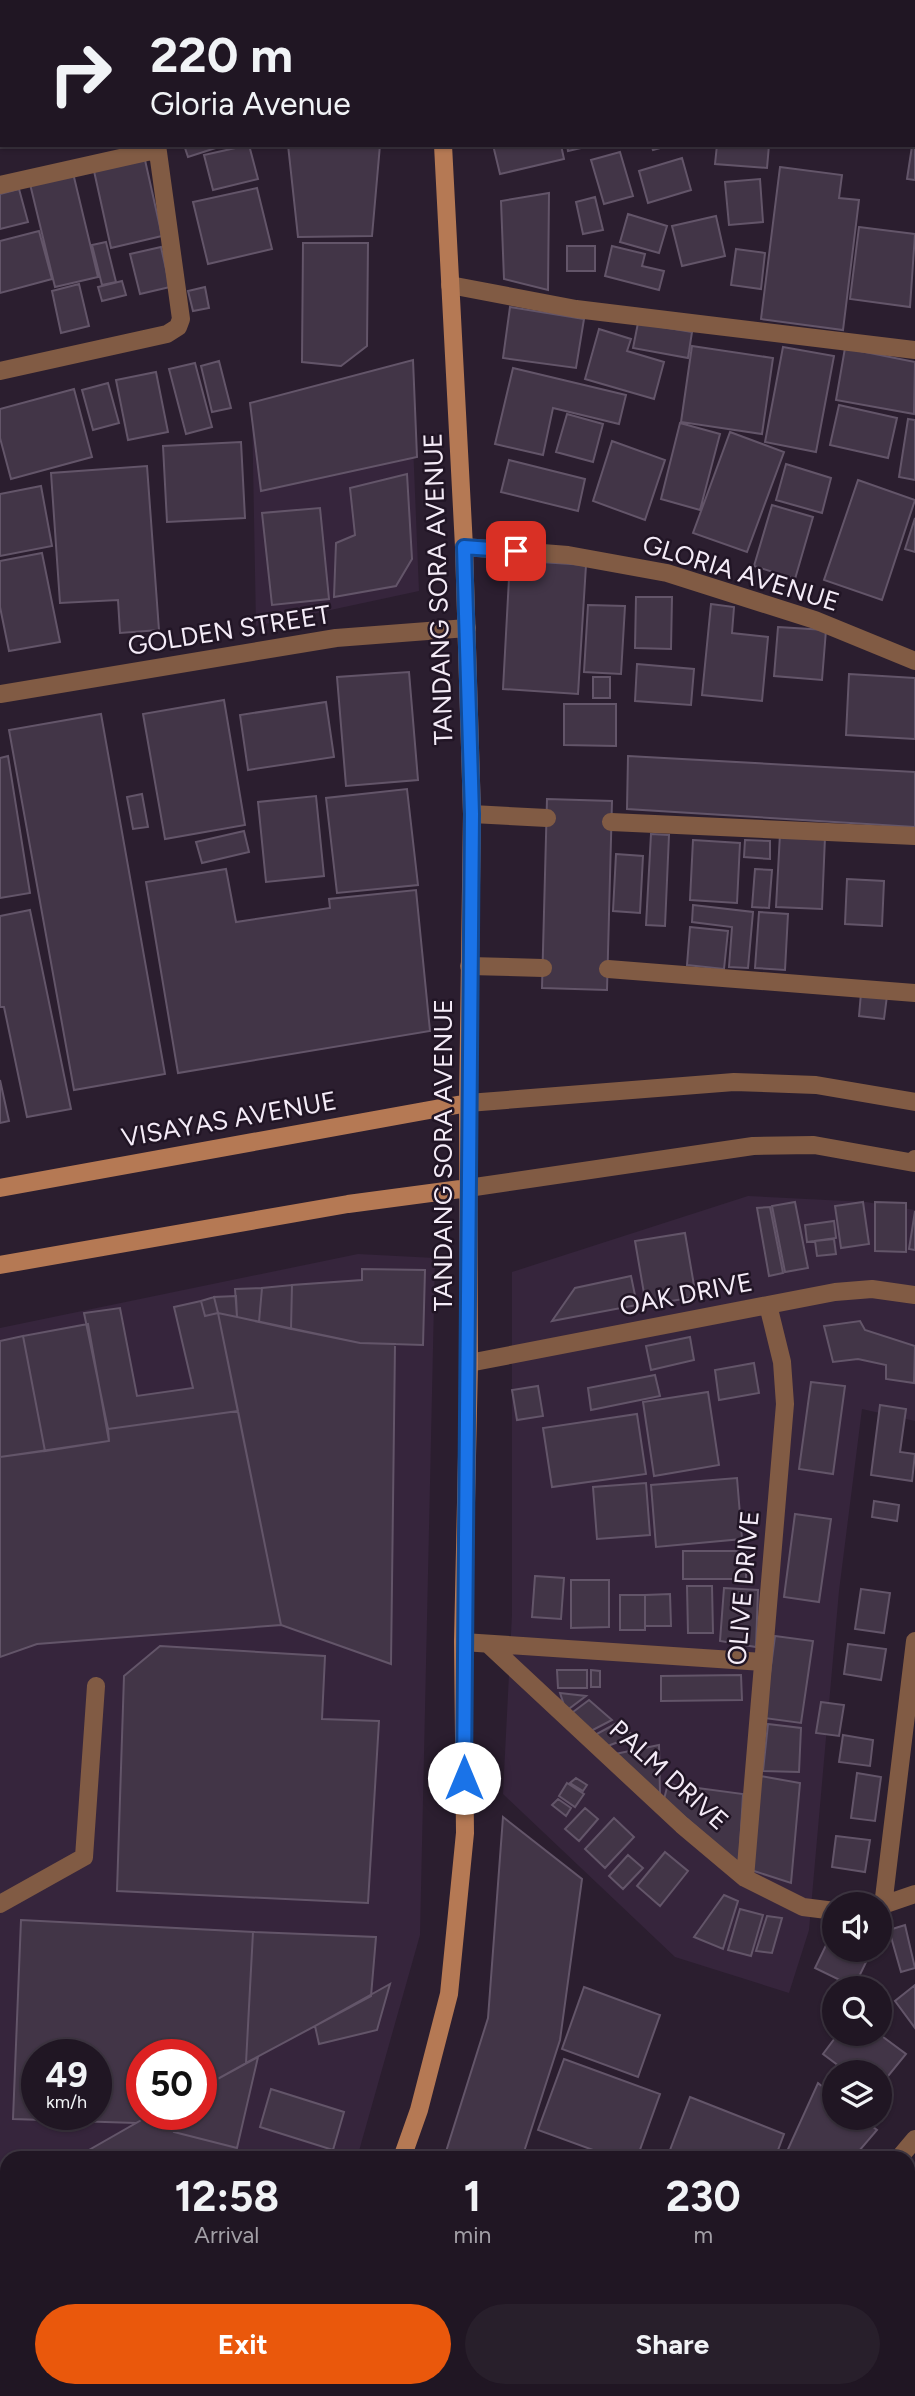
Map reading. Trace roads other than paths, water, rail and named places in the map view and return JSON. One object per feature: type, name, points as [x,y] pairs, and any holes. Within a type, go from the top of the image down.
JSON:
[{"type":"main road","name":"TANDANG SORA AVENUE","points":[[404,2151],[419,2110],[449,1994],[464,1833],[463,1642],[469,1363],[468,1103],[472,814],[464,547],[443,147]]},
{"type":"main road","name":"VISAYAS AVENUE","points":[[0,1188],[468,1103]]},
{"type":"main road","points":[[0,1265],[348,1204],[468,1188]]},
{"type":"street","points":[[0,185],[157,148],[181,319],[178,327],[167,334],[0,371]]},
{"type":"street","points":[[450,285],[576,309],[915,350]]},
{"type":"street","name":"GLORIA AVENUE","points":[[464,547],[568,555],[667,573],[815,620],[915,661]]},
{"type":"street","name":"GOLDEN STREET","points":[[0,694],[336,638],[467,628]]},
{"type":"street","points":[[472,814],[547,818]]},
{"type":"street","points":[[611,822],[915,836]]},
{"type":"street","points":[[470,966],[543,968]]},
{"type":"street","points":[[608,969],[915,993]]},
{"type":"street","points":[[468,1103],[734,1082],[816,1085],[915,1102]]},
{"type":"street","points":[[468,1188],[753,1146],[814,1145],[914,1163],[915,1159]]},
{"type":"street","name":"OAK DRIVE","points":[[469,1363],[768,1305],[872,1290],[915,1295]]},
{"type":"street","name":"OLIVE DRIVE","points":[[745,1878],[785,1404],[782,1362],[768,1305]]},
{"type":"street","points":[[884,1892],[913,1675],[915,1641]]},
{"type":"street","points":[[463,1642],[764,1662]]},
{"type":"street","name":"PALM DRIVE","points":[[488,1644],[682,1825],[745,1878],[803,1906],[822,1909]]},
{"type":"street","points":[[0,1904],[84,1857],[96,1686]]},
{"type":"street","points":[[892,1902],[915,1894]]}]
